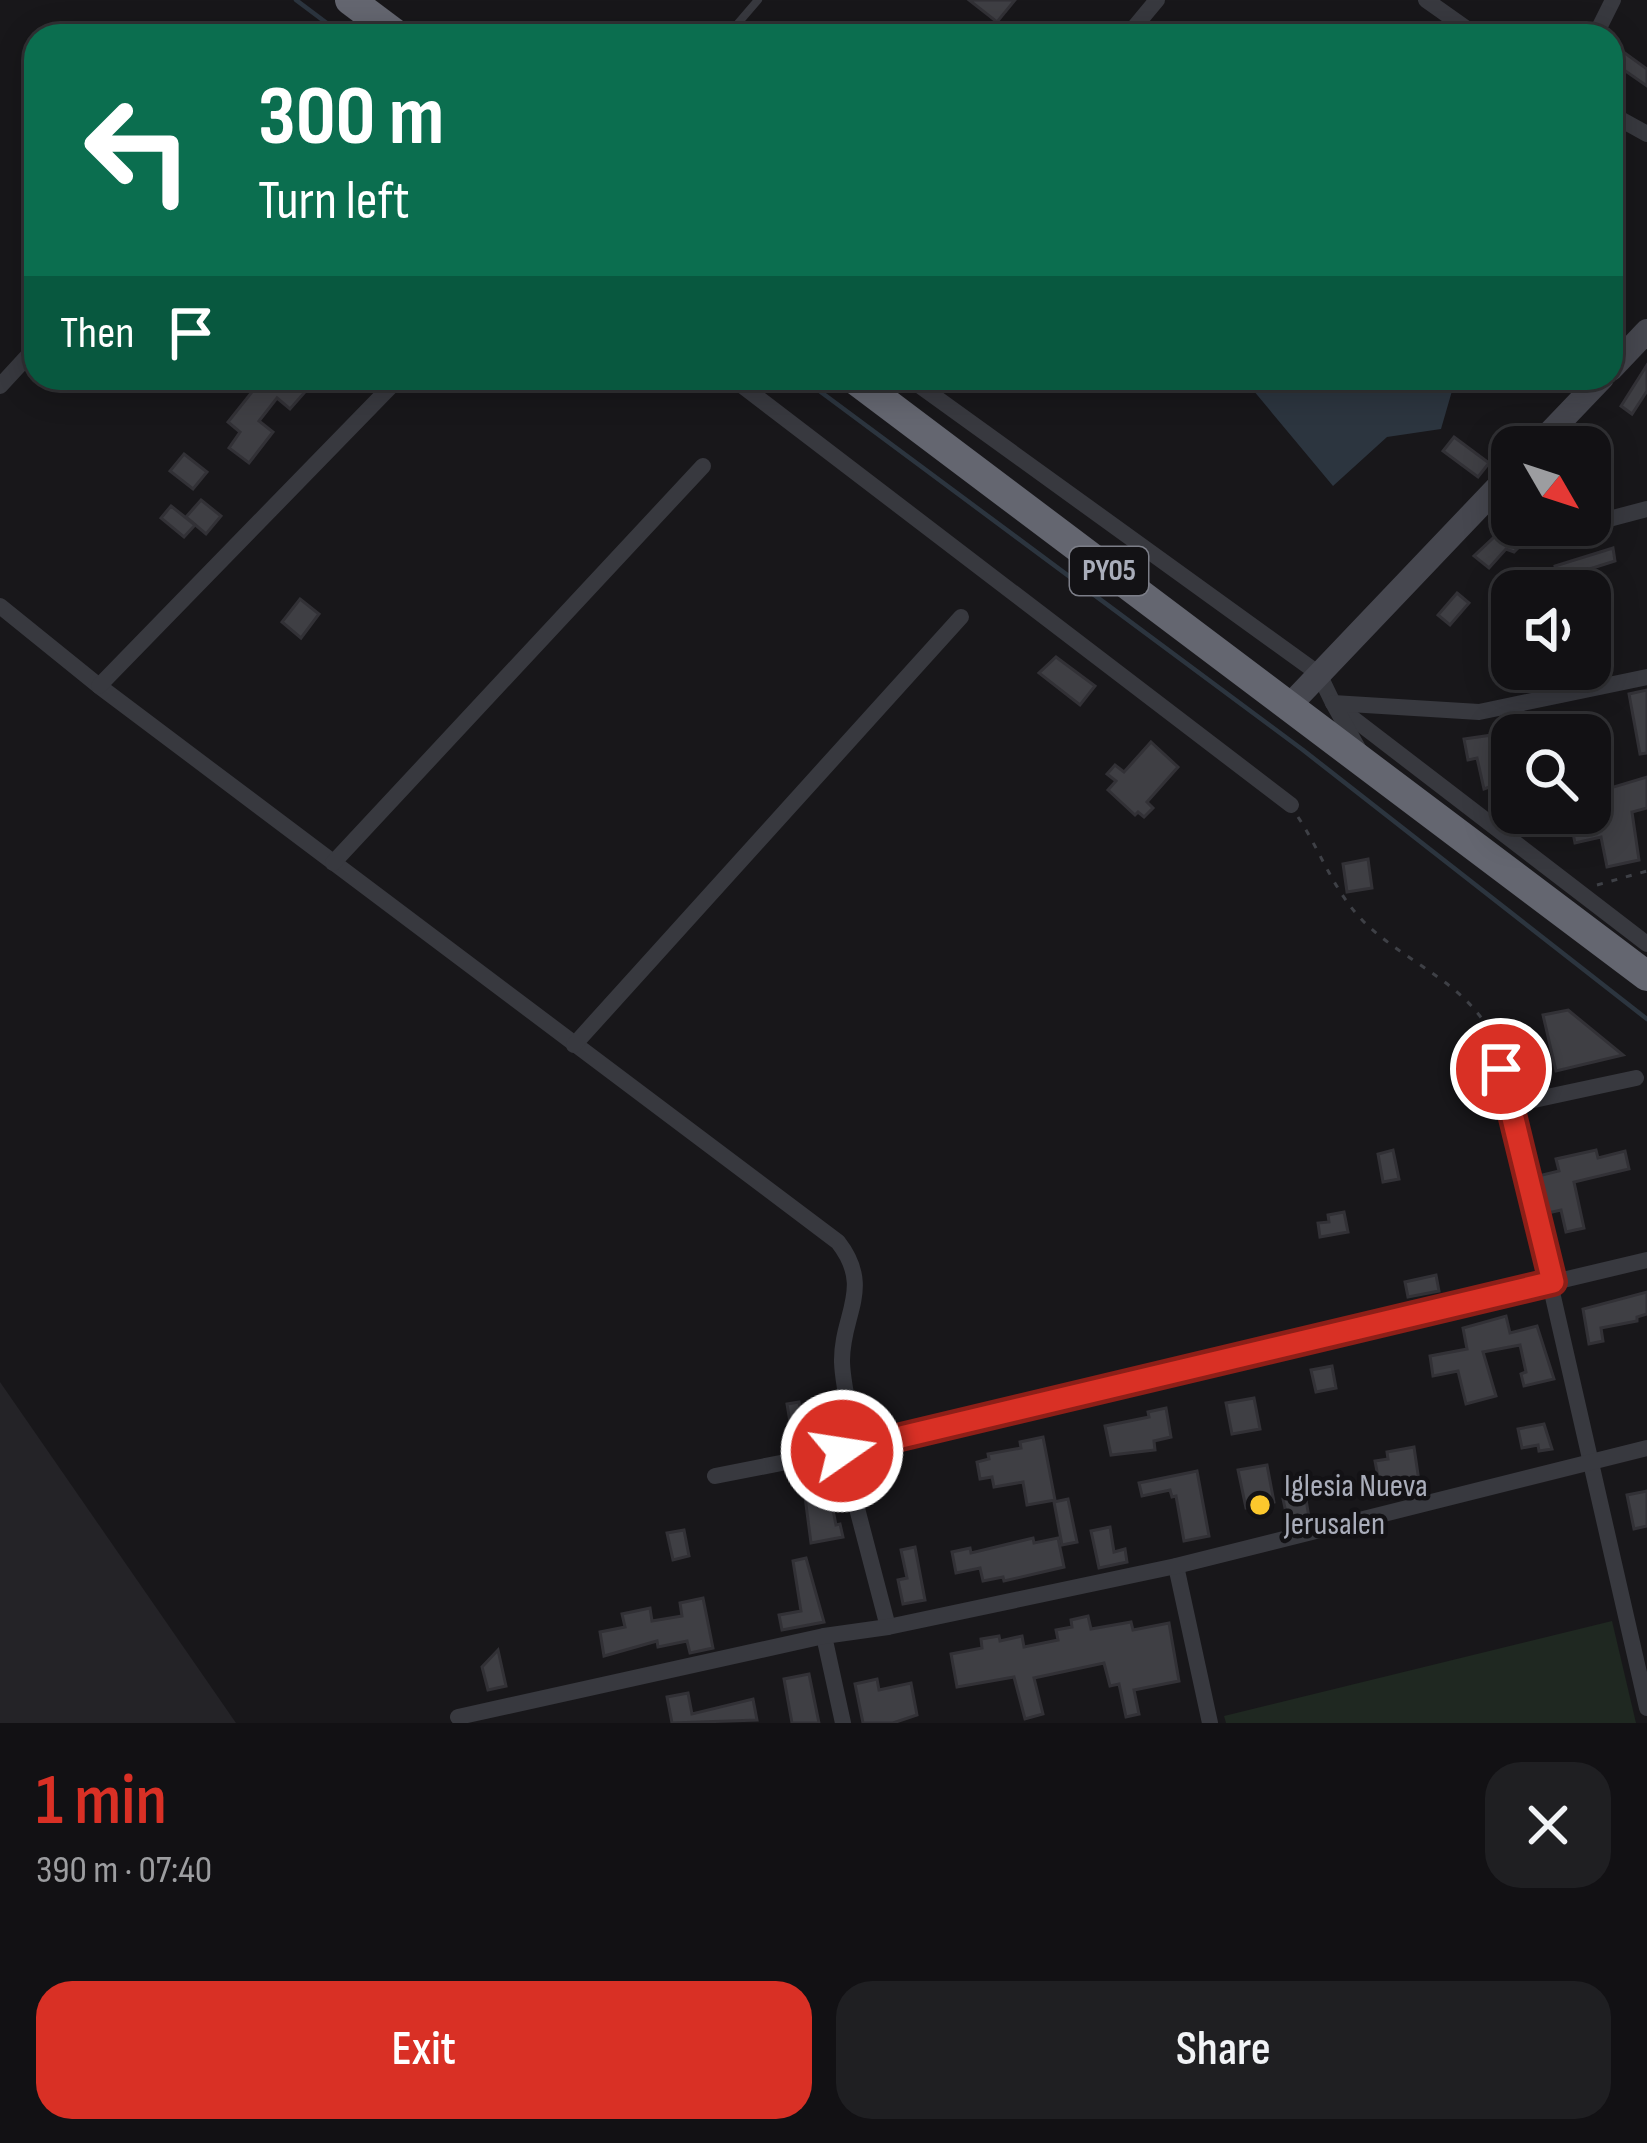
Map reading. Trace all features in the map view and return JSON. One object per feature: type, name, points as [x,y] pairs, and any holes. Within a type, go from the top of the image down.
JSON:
[{"type":"highway","points":[[350,0],[382,24]]},
{"type":"highway","name":"PY05","points":[[869,390],[1647,976]]},
{"type":"street","points":[[1137,24],[1157,0]]},
{"type":"street","points":[[1426,0],[1460,24]]},
{"type":"street","points":[[1623,357],[1647,332]]},
{"type":"street","points":[[0,386],[24,360]]},
{"type":"street","points":[[100,686],[387,390]]},
{"type":"street","points":[[748,390],[1291,805]]},
{"type":"street","points":[[926,390],[1319,674],[1366,764]]},
{"type":"street","points":[[1556,426],[1591,390]]},
{"type":"street","points":[[333,863],[704,466]]},
{"type":"street","points":[[1289,706],[1491,502]]},
{"type":"street","points":[[1611,518],[1647,508]]},
{"type":"street","points":[[0,606],[838,1242],[851,1259],[856,1295],[842,1360],[850,1450],[888,1627]]},
{"type":"street","points":[[574,1046],[961,616]]},
{"type":"street","points":[[1333,703],[1479,712],[1647,677]]},
{"type":"street","points":[[1333,703],[1647,944]]},
{"type":"street","points":[[1501,1069],[1639,1642],[1647,1708]]},
{"type":"street","points":[[1510,1105],[1636,1078]]},
{"type":"street","points":[[715,1476],[850,1450],[1647,1260]]},
{"type":"street","points":[[458,1717],[502,1715],[824,1636],[888,1627],[1176,1566],[1647,1448]]},
{"type":"street","points":[[1176,1566],[1210,1723]]},
{"type":"street","points":[[824,1636],[843,1723]]},
{"type":"lane","points":[[737,24],[758,0]]},
{"type":"path","points":[[1291,805],[1312,837],[1337,892],[1367,925],[1469,1001],[1494,1038],[1501,1069]]},
{"type":"path","points":[[1578,892],[1647,871]]},
{"type":"shaded area","points":[[1253,390],[1452,390],[1441,429],[1387,437],[1333,486]]},
{"type":"shaded area","points":[[0,1382],[236,1723],[0,1723]]},
{"type":"shaded area","points":[[1612,1621],[1636,1723],[1226,1723],[1224,1716]]},
{"type":"building","points":[[969,0],[1015,0],[997,22]]},
{"type":"building","points":[[1623,52],[1647,69],[1647,86],[1623,69]]},
{"type":"building","points":[[1647,365],[1647,391],[1632,414],[1621,406]]},
{"type":"building","points":[[253,390],[305,392],[290,409],[277,398],[259,421],[273,432],[249,463],[229,448],[240,432],[228,422]]},
{"type":"building","points":[[1454,437],[1489,463],[1478,477],[1443,451]]},
{"type":"building","points":[[184,454],[207,472],[193,489],[170,471]]},
{"type":"building","points":[[201,500],[221,516],[206,534],[186,517]]},
{"type":"building","points":[[171,506],[195,525],[184,537],[161,518]]},
{"type":"building","points":[[1491,540],[1491,546],[1520,546],[1514,552],[1506,549],[1489,568],[1474,556]]},
{"type":"building","points":[[1613,548],[1615,561],[1586,570],[1556,570],[1555,566]]},
{"type":"building","points":[[1457,593],[1469,603],[1450,625],[1438,615]]},
{"type":"building","points":[[300,599],[319,614],[301,638],[282,622]]},
{"type":"building","points":[[1056,657],[1095,686],[1080,705],[1039,673]]},
{"type":"building","points":[[1647,690],[1647,753],[1640,754],[1629,694]]},
{"type":"building","points":[[1491,735],[1491,786],[1484,789],[1477,758],[1468,760],[1464,739]]},
{"type":"building","points":[[1151,742],[1178,767],[1147,802],[1153,808],[1144,817],[1135,815],[1108,790],[1116,781],[1107,774],[1115,765],[1124,772]]},
{"type":"building","points":[[1647,777],[1647,808],[1632,812],[1639,860],[1607,867],[1601,837],[1575,843],[1573,834],[1611,834],[1611,788]]},
{"type":"building","points":[[1368,859],[1372,888],[1347,892],[1343,864]]},
{"type":"building","points":[[1568,1010],[1623,1055],[1556,1071],[1543,1015]]},
{"type":"building","points":[[1393,1150],[1399,1179],[1383,1182],[1378,1154]]},
{"type":"building","points":[[1596,1150],[1598,1158],[1625,1151],[1629,1169],[1574,1182],[1584,1228],[1566,1232],[1561,1210],[1548,1213],[1538,1176],[1559,1171],[1556,1159]]},
{"type":"building","points":[[1344,1212],[1348,1232],[1320,1237],[1318,1223]]},
{"type":"building","points":[[1436,1275],[1439,1291],[1408,1297],[1405,1282]]},
{"type":"building","points":[[1647,1292],[1647,1314],[1637,1321],[1601,1328],[1603,1341],[1589,1344],[1583,1309]]},
{"type":"building","points":[[1506,1316],[1510,1333],[1537,1326],[1554,1379],[1524,1386],[1520,1345],[1483,1352],[1496,1396],[1466,1404],[1458,1371],[1433,1376],[1430,1356],[1467,1349],[1463,1328]]},
{"type":"building","points":[[1332,1366],[1336,1388],[1316,1392],[1311,1370]]},
{"type":"building","points":[[1254,1398],[1260,1429],[1232,1434],[1226,1403]]},
{"type":"building","points":[[799,1402],[801,1414],[832,1408],[834,1420],[791,1428],[787,1404]]},
{"type":"building","points":[[1166,1408],[1171,1437],[1154,1441],[1155,1450],[1111,1455],[1105,1426],[1149,1417],[1148,1412]]},
{"type":"building","points":[[1544,1424],[1552,1449],[1522,1448],[1518,1429]]},
{"type":"building","points":[[1043,1437],[1055,1500],[1027,1505],[1023,1482],[994,1487],[992,1477],[980,1479],[977,1462],[989,1459],[988,1454],[1021,1448],[1020,1442]]},
{"type":"building","points":[[1414,1447],[1419,1481],[1367,1493],[1365,1480],[1378,1477],[1375,1461],[1388,1459],[1387,1452]]},
{"type":"building","points":[[1267,1465],[1274,1502],[1246,1508],[1238,1470]]},
{"type":"building","points":[[1197,1471],[1209,1536],[1184,1541],[1176,1496],[1170,1490],[1142,1496],[1139,1483]]},
{"type":"building","points":[[828,1484],[843,1537],[811,1543],[804,1489]]},
{"type":"building","points":[[1647,1491],[1647,1526],[1634,1529],[1627,1495]]},
{"type":"building","points":[[1305,1494],[1309,1517],[1288,1522],[1283,1499]]},
{"type":"building","points":[[1068,1499],[1077,1542],[1062,1545],[1054,1502]]},
{"type":"building","points":[[1110,1527],[1114,1552],[1125,1549],[1127,1562],[1099,1568],[1091,1531]]},
{"type":"building","points":[[684,1530],[689,1556],[673,1560],[667,1533]]},
{"type":"building","points":[[1033,1538],[1034,1543],[1058,1538],[1064,1567],[1004,1581],[1003,1577],[983,1581],[980,1568],[956,1573],[952,1552],[970,1548],[971,1553]]},
{"type":"building","points":[[915,1547],[925,1600],[903,1604],[898,1580],[907,1578],[901,1550]]},
{"type":"building","points":[[806,1558],[824,1622],[782,1630],[779,1615],[801,1611],[793,1561]]},
{"type":"building","points":[[703,1598],[713,1648],[690,1653],[687,1641],[658,1647],[657,1641],[604,1656],[600,1632],[625,1627],[622,1614],[650,1608],[652,1621],[682,1616],[680,1603]]},
{"type":"building","points":[[1088,1616],[1091,1629],[1131,1622],[1133,1630],[1169,1623],[1179,1681],[1134,1690],[1139,1714],[1126,1717],[1119,1684],[1110,1686],[1104,1663],[1034,1678],[1043,1714],[1025,1719],[1014,1677],[957,1687],[951,1654],[982,1648],[981,1639],[999,1636],[1000,1641],[1022,1636],[1024,1647],[1058,1640],[1056,1630],[1072,1627],[1071,1620]]},
{"type":"building","points":[[498,1650],[506,1686],[488,1690],[482,1667]]},
{"type":"building","points":[[809,1674],[819,1723],[792,1723],[784,1679]]},
{"type":"building","points":[[877,1679],[879,1690],[911,1683],[917,1715],[893,1723],[863,1723],[855,1684]]},
{"type":"building","points":[[688,1693],[692,1714],[753,1699],[757,1720],[672,1723],[667,1697]]},
{"type":"waterway","points":[[296,0],[328,24]]},
{"type":"waterway","points":[[818,390],[1303,750],[1647,1019]]},
{"type":"place","name":"Iglesia Nueva Jerusalen","points":[[1260,1505]]},
{"type":"route","points":[[842,1451],[1553,1282],[1501,1069]]}]
